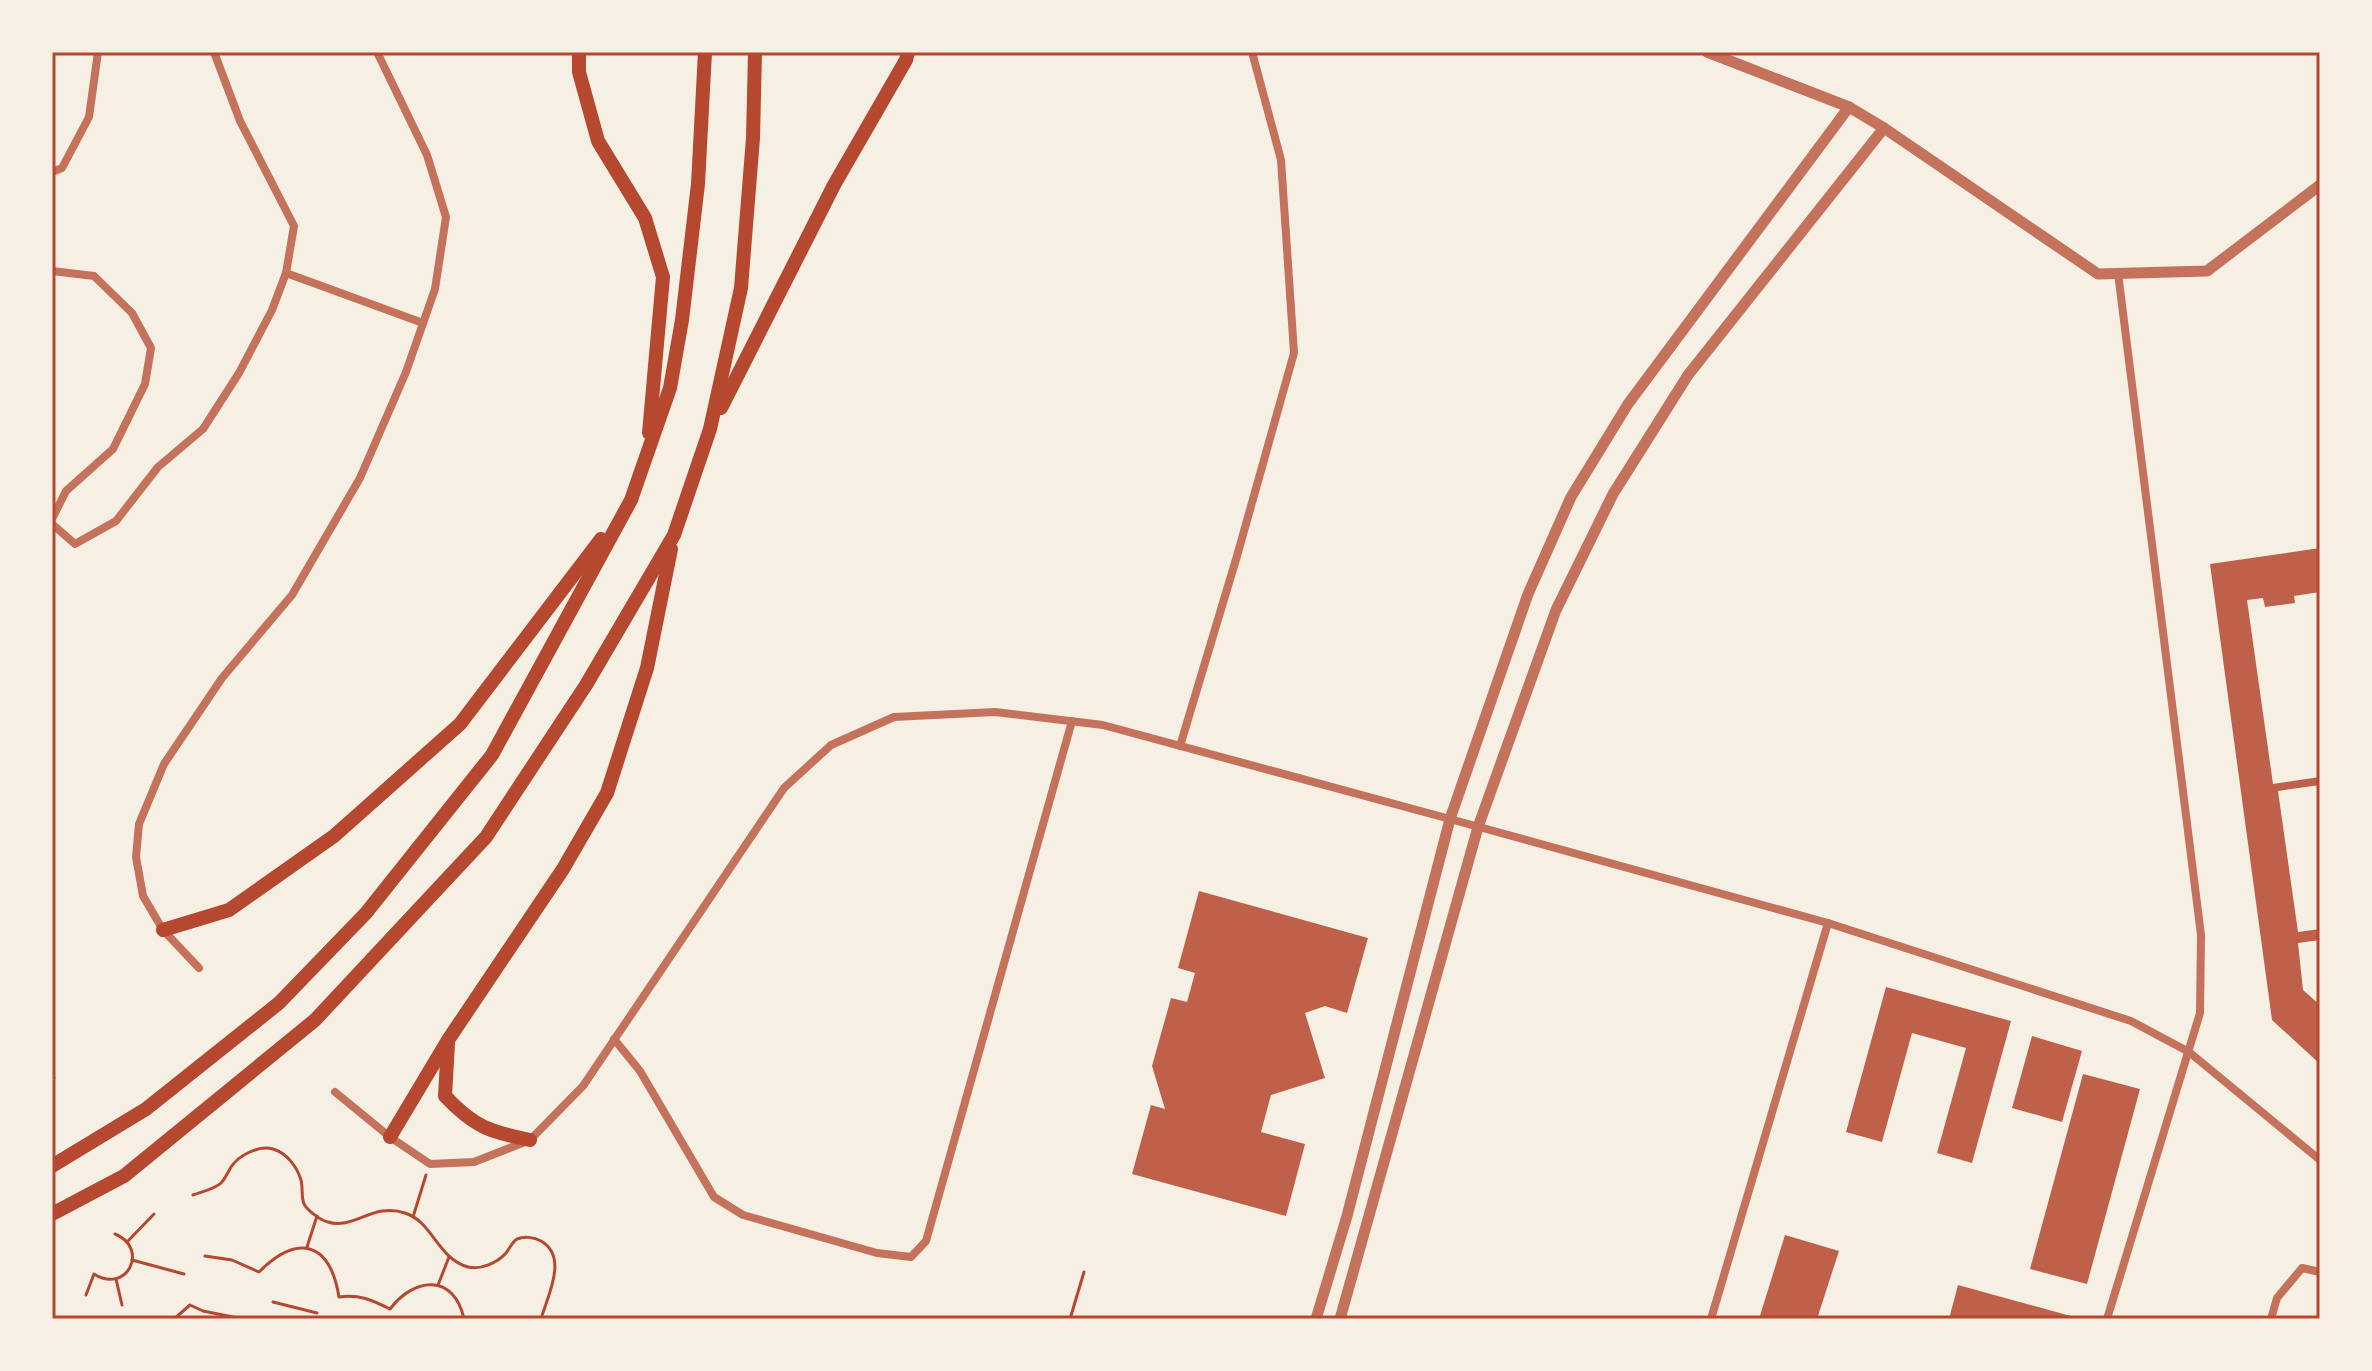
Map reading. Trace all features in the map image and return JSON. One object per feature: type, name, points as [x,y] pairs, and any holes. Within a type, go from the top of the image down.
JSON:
[{"type":"highway","points":[[579,52],[579,72],[598,141],[645,218],[663,277],[647,453]]},
{"type":"highway","points":[[52,1166],[146,1109],[279,1003],[366,913],[492,755],[631,500],[670,388],[682,320],[698,184],[705,52]]},
{"type":"highway","points":[[390,1137],[448,1040],[563,869],[607,793],[647,668],[674,535],[710,429],[741,288],[753,138],[755,52]]},
{"type":"highway","points":[[710,429],[834,185],[908,52]]},
{"type":"highway","points":[[163,930],[229,910],[334,836],[460,724],[631,500]]},
{"type":"highway","points":[[52,1214],[124,1176],[315,1020],[486,837],[586,685],[674,535]]},
{"type":"highway","points":[[448,1040],[445,1096],[465,1117],[493,1132],[530,1140]]},
{"type":"street","points":[[52,172],[62,168],[89,117],[98,52]]},
{"type":"street","points":[[52,271],[94,276],[132,313],[151,348],[145,384],[113,449],[66,491],[52,521],[75,544],[116,521],[158,467],[203,429],[239,373],[272,310],[286,273],[294,226],[240,121],[214,52]]},
{"type":"street","points":[[199,968],[163,930],[143,896],[136,857],[139,824],[164,764],[222,678],[292,595],[360,478],[406,372],[435,289],[446,217],[427,155],[377,52]]},
{"type":"street","points":[[1180,746],[1242,542],[1294,353],[1281,160],[1252,52]]},
{"type":"street","points":[[1707,52],[1849,107],[2098,274],[2207,271],[2320,185]]},
{"type":"street","points":[[1316,1319],[1347,1216],[1450,819],[1528,594],[1571,497],[1628,404],[1849,107]]},
{"type":"street","points":[[1340,1319],[1478,827],[1556,610],[1613,494],[1688,375],[1884,128]]},
{"type":"street","points":[[286,273],[423,323]]},
{"type":"street","points":[[2107,1319],[2200,1013],[2201,935],[2118,273]]},
{"type":"street","points":[[335,1092],[390,1137],[430,1164],[474,1162],[530,1140],[583,1086],[784,788],[831,745],[894,717],[995,712],[1103,725],[1450,819],[1828,923],[2131,1021],[2189,1052],[2320,1160]]},
{"type":"street","points":[[614,1039],[640,1071],[714,1197],[743,1215],[877,1253],[911,1257],[926,1241],[1072,721]]},
{"type":"street","points":[[1711,1319],[1828,923]]},
{"type":"street","points":[[2271,1319],[2277,1298],[2302,1268],[2320,1272]]},
{"type":"path","points":[[193,1195],[221,1184],[233,1163],[252,1150],[272,1149],[289,1158],[301,1179],[304,1204],[330,1223],[352,1221],[383,1209],[405,1213],[423,1222],[436,1244],[449,1257],[470,1268],[490,1265],[504,1256],[514,1241],[526,1237],[541,1240],[551,1251],[556,1272],[541,1319]]},
{"type":"path","points":[[413,1217],[430,1164]]},
{"type":"path","points":[[127,1242],[154,1214]]},
{"type":"path","points":[[307,1248],[317,1216]]},
{"type":"path","points":[[86,1295],[94,1274],[101,1279],[116,1279],[129,1271],[132,1248],[115,1234]]},
{"type":"path","points":[[205,1256],[232,1260],[259,1272],[285,1251],[307,1248],[317,1252],[331,1266],[339,1297],[368,1297],[390,1309],[409,1290],[429,1284],[438,1285],[455,1296],[464,1319]]},
{"type":"path","points":[[438,1285],[449,1257]]},
{"type":"path","points":[[132,1260],[184,1274]]},
{"type":"path","points":[[1070,1319],[1084,1272]]},
{"type":"path","points":[[116,1279],[122,1305]]},
{"type":"path","points":[[273,1302],[317,1313]]},
{"type":"path","points":[[174,1319],[190,1305],[203,1311],[243,1319]]},
{"type":"building","points":[[2320,548],[2320,592],[2294,596],[2295,603],[2265,607],[2263,598],[2247,600],[2273,784],[2320,777],[2320,785],[2278,791],[2298,932],[2320,929],[2320,940],[2298,943],[2303,990],[2320,1005],[2320,1064],[2272,1020],[2210,564]]},
{"type":"building","points":[[1199,891],[1368,938],[1347,1013],[1325,1006],[1305,1013],[1325,1078],[1271,1095],[1261,1132],[1305,1144],[1286,1216],[1132,1174],[1151,1105],[1165,1109],[1152,1066],[1171,998],[1187,1002],[1195,973],[1178,968]]},
{"type":"building","points":[[1886,987],[2011,1021],[1972,1163],[1937,1153],[1966,1048],[1912,1033],[1882,1142],[1846,1132]]},
{"type":"building","points":[[2032,1036],[2082,1051],[2062,1122],[2012,1108]]},
{"type":"building","points":[[2083,1074],[2140,1089],[2087,1284],[2030,1269]]},
{"type":"building","points":[[1785,1235],[1839,1251],[1817,1319],[1759,1319]]},
{"type":"building","points":[[1958,1285],[2078,1318],[2078,1319],[1949,1319]]}]
